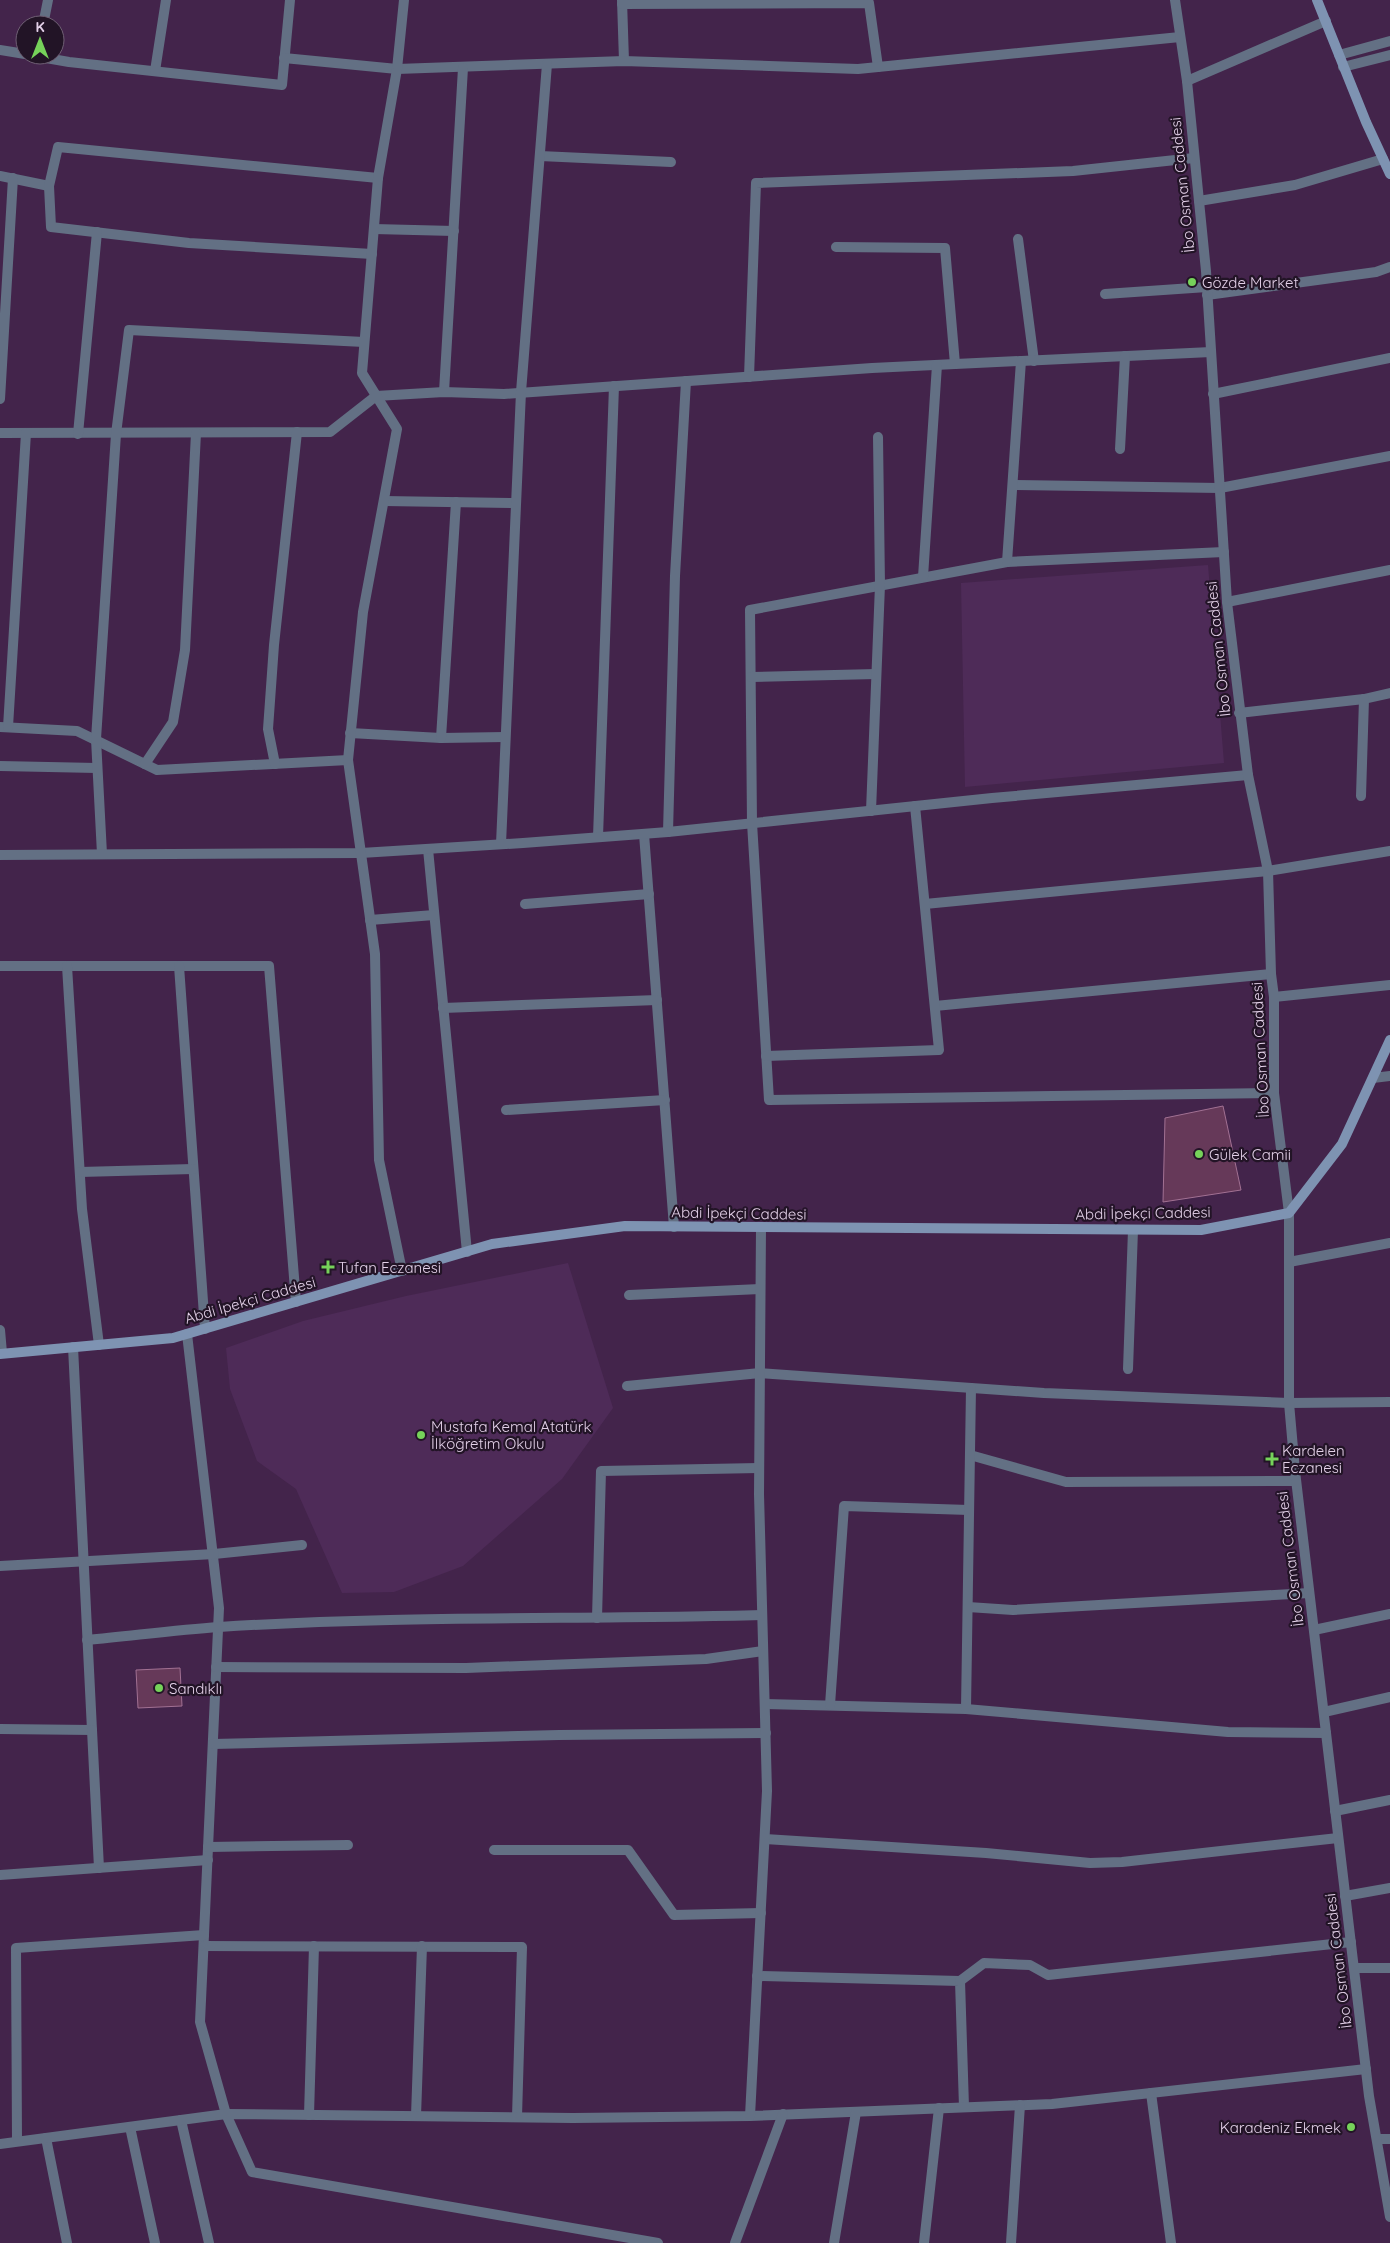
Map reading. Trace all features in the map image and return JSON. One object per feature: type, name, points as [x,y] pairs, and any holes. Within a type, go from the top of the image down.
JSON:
[{"type":"main road","points":[[1317,0],[1343,67],[1390,174]]},
{"type":"main road","points":[[1289,1213],[1342,1144],[1390,1040]]},
{"type":"main road","name":"Abdi İpekçi Caddesi","points":[[1,1354],[173,1338],[492,1244],[625,1226],[1201,1230],[1289,1213]]},
{"type":"street","points":[[45,15],[48,0]]},
{"type":"street","points":[[154,72],[166,0]]},
{"type":"street","points":[[65,61],[282,85],[290,0]]},
{"type":"street","points":[[402,1271],[379,1160],[375,954],[348,760],[364,612],[397,429],[362,373],[378,178],[397,69],[404,0]]},
{"type":"street","name":"İbo Osman Caddesi","points":[[1175,0],[1187,82],[1207,291],[1227,602],[1248,775],[1268,871],[1271,974],[1274,996],[1274,1093],[1289,1213],[1289,1403],[1296,1481],[1366,2069],[1390,2217]]},
{"type":"street","points":[[624,61],[622,2],[869,3],[878,67]]},
{"type":"street","points":[[1187,82],[1326,21]]},
{"type":"street","points":[[284,58],[397,69],[624,61],[858,69],[1180,37]]},
{"type":"street","points":[[1339,55],[1390,42]]},
{"type":"street","points":[[0,50],[15,52]]},
{"type":"street","points":[[1343,67],[1390,55]]},
{"type":"street","points":[[501,844],[521,392],[547,64]]},
{"type":"street","points":[[444,392],[463,68]]},
{"type":"street","points":[[372,254],[189,243],[50,227],[49,186],[58,147],[378,178]]},
{"type":"street","points":[[540,156],[671,162]]},
{"type":"street","points":[[749,377],[756,183],[1073,171],[1194,158]]},
{"type":"street","points":[[1199,200],[1295,185],[1383,159]]},
{"type":"street","points":[[0,176],[49,186]]},
{"type":"street","points":[[0,399],[13,178]]},
{"type":"street","points":[[374,230],[454,231]]},
{"type":"street","points":[[78,434],[97,232]]},
{"type":"street","points":[[1018,239],[1034,360]]},
{"type":"street","points":[[836,247],[945,248],[955,364]]},
{"type":"street","points":[[1105,294],[1207,291],[1376,272],[1390,266]]},
{"type":"street","points":[[102,854],[96,740],[116,434],[130,330],[364,342]]},
{"type":"street","points":[[0,433],[330,432],[376,396],[444,392],[521,392],[937,365],[1211,352]]},
{"type":"street","points":[[1120,449],[1125,356]]},
{"type":"street","points":[[1214,394],[1390,358]]},
{"type":"street","points":[[1007,562],[1021,361]]},
{"type":"street","points":[[923,577],[937,365]]},
{"type":"street","points":[[668,832],[675,576],[686,381]]},
{"type":"street","points":[[598,837],[614,386]]},
{"type":"street","points":[[275,764],[268,729],[274,645],[297,432]]},
{"type":"street","points":[[26,433],[4,727],[77,730],[157,770],[348,760]]},
{"type":"street","points":[[145,764],[173,722],[185,650],[196,433]]},
{"type":"street","points":[[871,811],[880,585],[878,437]]},
{"type":"street","points":[[1012,486],[1220,488],[1390,456]]},
{"type":"street","points":[[384,501],[515,503]]},
{"type":"street","points":[[441,738],[456,502]]},
{"type":"street","points":[[1224,552],[1007,562],[750,610],[752,823],[769,1100],[1274,1093]]},
{"type":"street","points":[[1227,602],[1390,570]]},
{"type":"street","points":[[751,677],[876,674]]},
{"type":"street","points":[[1239,713],[1364,699],[1390,693]]},
{"type":"street","points":[[1361,796],[1364,699]]},
{"type":"street","points":[[350,733],[441,738],[505,737]]},
{"type":"street","points":[[0,766],[97,768]]},
{"type":"street","points":[[0,855],[361,853],[668,832],[915,806],[1248,775]]},
{"type":"street","points":[[766,1056],[939,1050],[915,806]]},
{"type":"street","points":[[644,834],[674,1227]]},
{"type":"street","points":[[428,848],[467,1252]]},
{"type":"street","points":[[924,904],[1268,871],[1390,851]]},
{"type":"street","points":[[526,904],[649,894]]},
{"type":"street","points":[[370,920],[434,915]]},
{"type":"street","points":[[0,966],[268,966],[296,1302]]},
{"type":"street","points":[[67,966],[82,1209],[99,1345]]},
{"type":"street","points":[[179,966],[205,1329]]},
{"type":"street","points":[[935,1006],[1271,974]]},
{"type":"street","points":[[1274,996],[1390,985]]},
{"type":"street","points":[[444,1008],[657,1000]]},
{"type":"street","points":[[1373,1078],[1390,1076]]},
{"type":"street","points":[[506,1110],[664,1100]]},
{"type":"street","points":[[80,1172],[194,1169]]},
{"type":"street","points":[[750,2116],[767,1791],[759,1468],[761,1228]]},
{"type":"street","points":[[1128,1368],[1133,1230]]},
{"type":"street","points":[[1289,1262],[1390,1243]]},
{"type":"street","points":[[629,1294],[760,1289]]},
{"type":"street","points":[[0,1330],[1,1354]]},
{"type":"street","points":[[187,1334],[219,1608],[200,2022],[226,2114],[252,2172],[658,2243]]},
{"type":"street","points":[[73,1347],[82,1561],[99,1868]]},
{"type":"street","points":[[627,1386],[760,1373],[1044,1393],[1289,1403],[1390,1402]]},
{"type":"street","points":[[966,1709],[971,1388]]},
{"type":"street","points":[[970,1455],[1066,1482],[1296,1481]]},
{"type":"street","points":[[597,1618],[600,1471],[759,1468]]},
{"type":"street","points":[[830,1706],[844,1506],[969,1510]]},
{"type":"street","points":[[0,1566],[214,1554],[302,1545]]},
{"type":"street","points":[[968,1607],[1013,1610],[1310,1593]]},
{"type":"street","points":[[1314,1630],[1390,1614]]},
{"type":"street","points":[[87,1640],[218,1627],[434,1618],[762,1615]]},
{"type":"street","points":[[216,1666],[466,1668],[706,1659],[763,1651]]},
{"type":"street","points":[[1324,1712],[1390,1697]]},
{"type":"street","points":[[765,1704],[966,1709],[1228,1732],[1326,1733]]},
{"type":"street","points":[[0,1729],[92,1730]]},
{"type":"street","points":[[213,1744],[559,1735],[766,1733]]},
{"type":"street","points":[[1335,1811],[1390,1800]]},
{"type":"street","points":[[765,1839],[986,1853],[1090,1863],[1122,1862],[1338,1838]]},
{"type":"street","points":[[208,1846],[348,1845]]},
{"type":"street","points":[[494,1850],[628,1850],[674,1915],[761,1913]]},
{"type":"street","points":[[0,1875],[208,1860]]},
{"type":"street","points":[[1345,1896],[1390,1888]]},
{"type":"street","points":[[17,2142],[16,1948],[204,1935]]},
{"type":"street","points":[[757,1976],[960,1981],[984,1963],[1030,1965],[1048,1975],[1351,1942]]},
{"type":"street","points":[[204,1946],[522,1947],[517,2117]]},
{"type":"street","points":[[308,2115],[314,1946]]},
{"type":"street","points":[[416,2116],[422,1946]]},
{"type":"street","points":[[1354,1968],[1390,1968]]},
{"type":"street","points":[[960,1981],[964,2107]]},
{"type":"street","points":[[0,2144],[226,2114],[517,2117],[750,2116],[1052,2104],[1366,2069]]},
{"type":"street","points":[[1151,2093],[1171,2243]]},
{"type":"street","points":[[1011,2243],[1020,2105]]},
{"type":"street","points":[[924,2243],[939,2108]]},
{"type":"street","points":[[834,2243],[856,2112]]},
{"type":"street","points":[[736,2243],[783,2114]]},
{"type":"street","points":[[181,2120],[209,2243]]},
{"type":"street","points":[[130,2127],[155,2243]]},
{"type":"street","points":[[46,2138],[67,2243]]},
{"type":"street","points":[[1376,2139],[1390,2139]]},
{"type":"shaded area","points":[[1208,565],[1224,763],[965,787],[961,583]]},
{"type":"shaded area","name":"Mustafa Kemal Atatürk İlköğretim Okulu","points":[[568,1263],[613,1408],[562,1479],[463,1566],[394,1592],[342,1593],[296,1489],[257,1461],[230,1389],[226,1348],[303,1321],[406,1296]]},
{"type":"building","name":"Gülek Camii","points":[[1223,1106],[1241,1190],[1163,1202],[1165,1118]]},
{"type":"building","name":"Sandıklı","points":[[180,1668],[182,1706],[138,1708],[136,1670]]},
{"type":"place","name":"Gözde Market","points":[[1192,282]]},
{"type":"place","name":"Gülek Camii","points":[[1199,1154]]},
{"type":"place","name":"Tufan Eczanesi","points":[[328,1267]]},
{"type":"place","name":"Mustafa Kemal Atatürk İlköğretim Okulu","points":[[421,1435]]},
{"type":"place","name":"Kardelen Eczanesi","points":[[1272,1459]]},
{"type":"place","name":"Sandıklı","points":[[159,1688]]},
{"type":"place","name":"Karadeniz Ekmek","points":[[1351,2127]]}]
